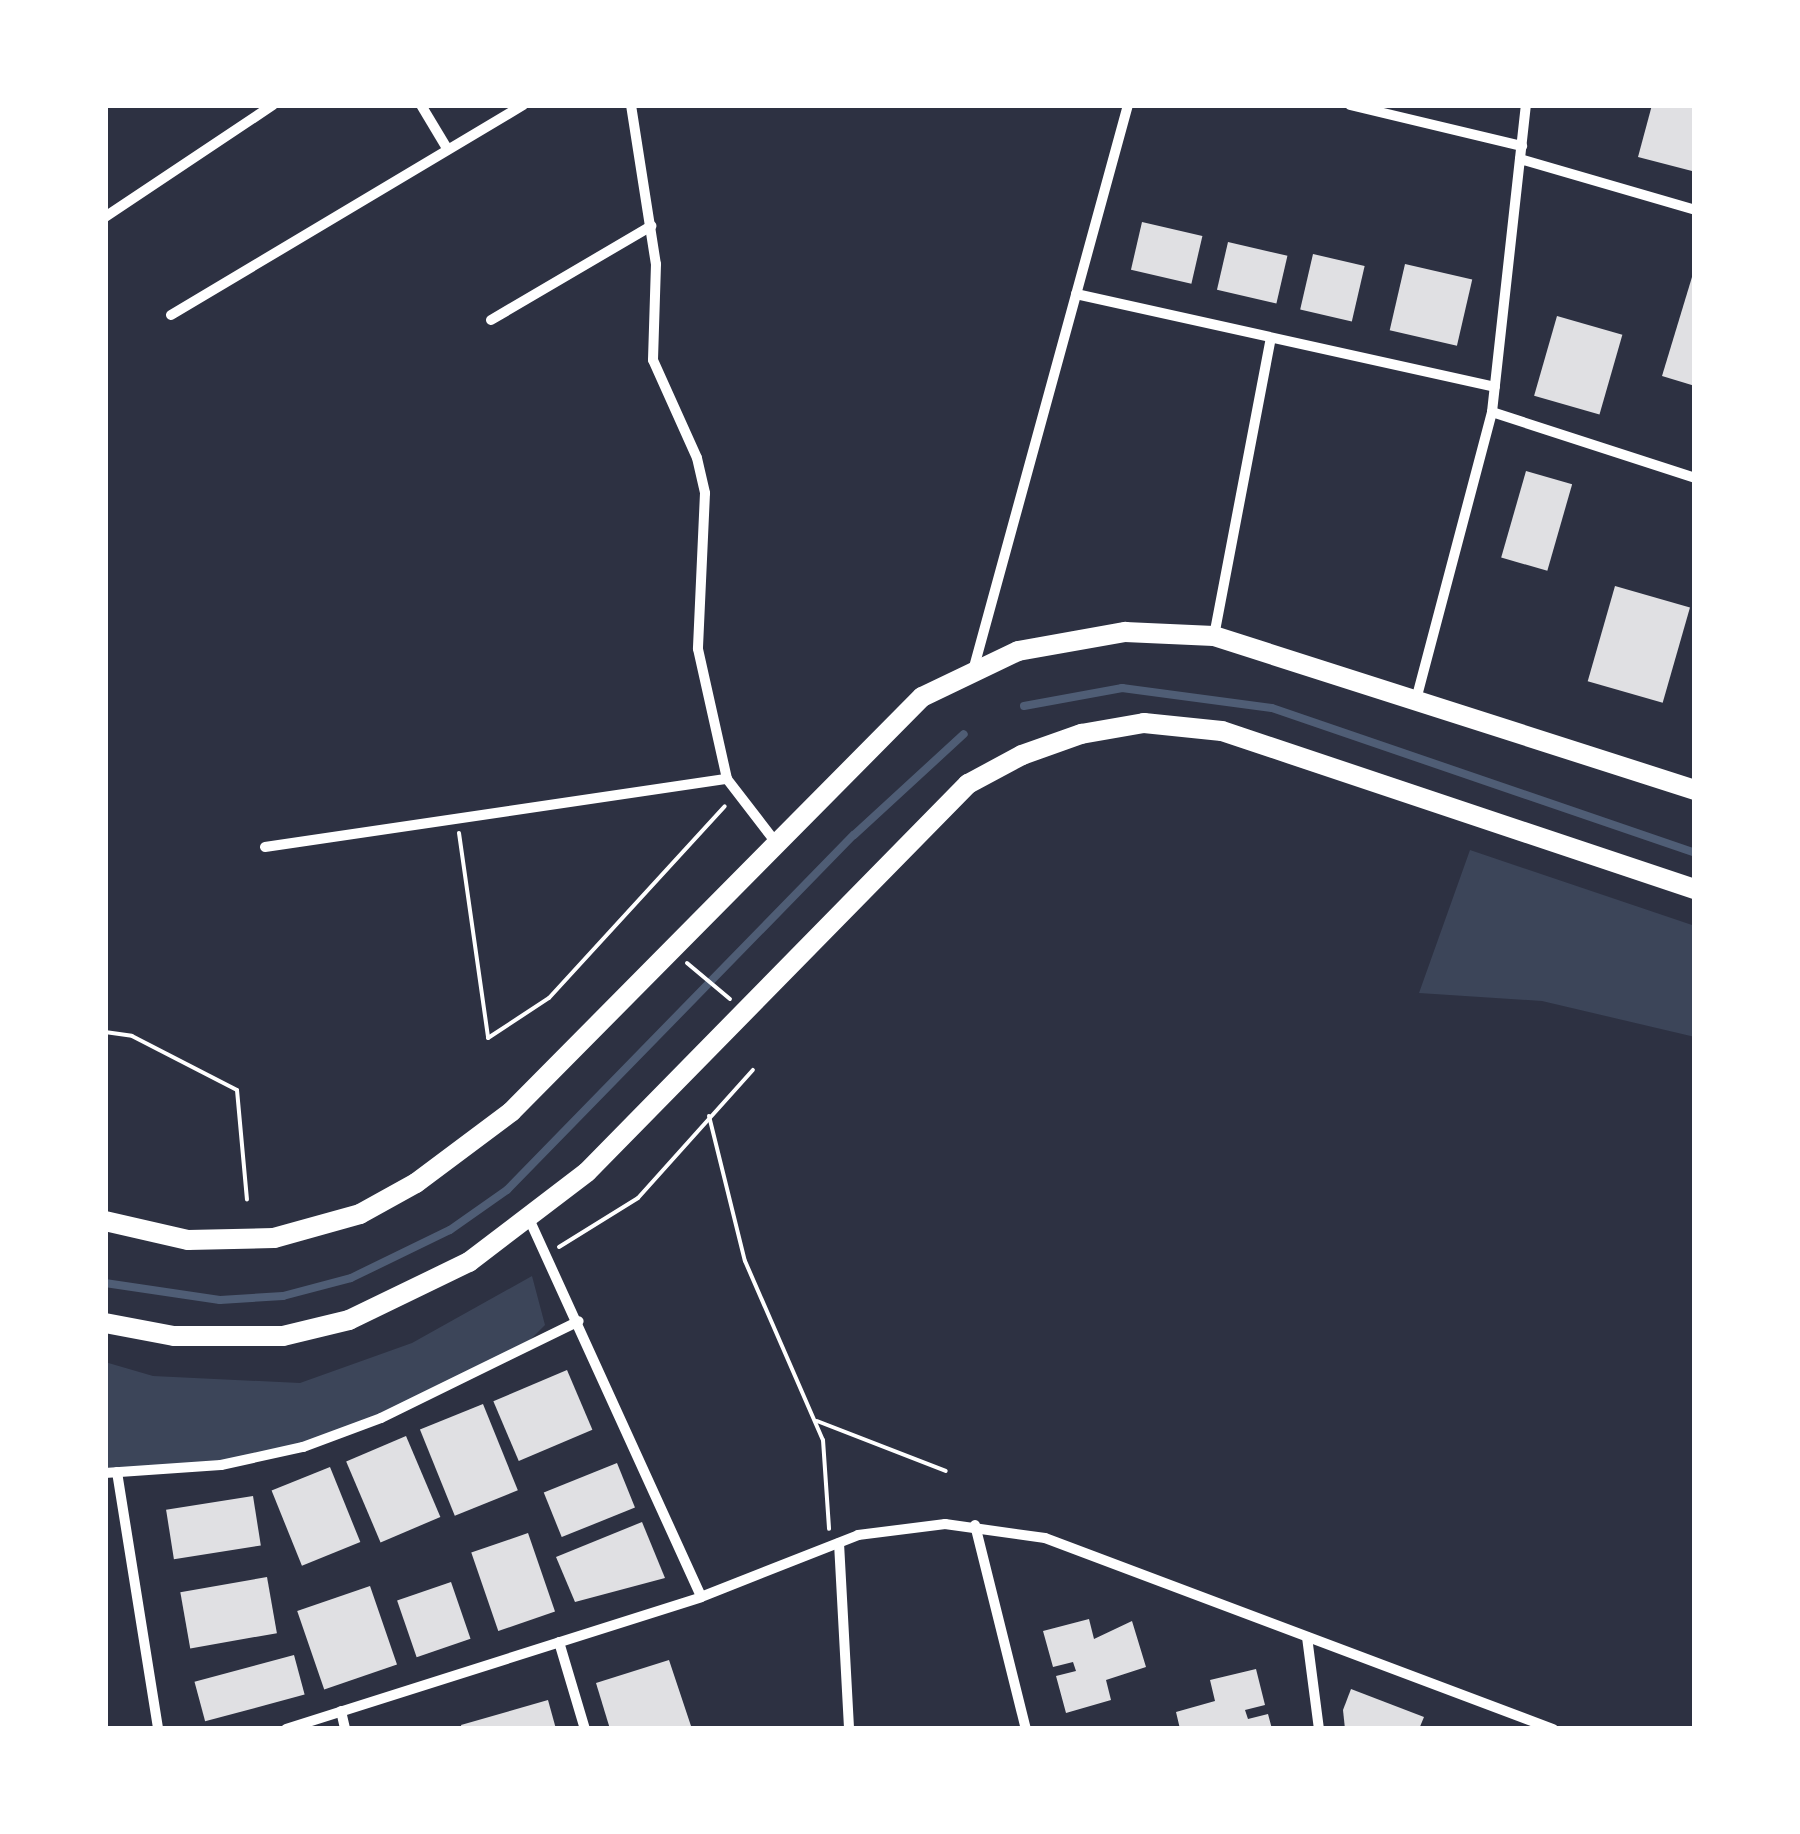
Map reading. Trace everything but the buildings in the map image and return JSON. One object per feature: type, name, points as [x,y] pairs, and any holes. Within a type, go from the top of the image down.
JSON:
[{"type":"main road","points":[[105,1221],[188,1240],[245,1241],[330,1225],[388,1200],[511,1112],[774,840],[922,696],[974,667],[1104,634],[1214,636],[1417,696],[1695,790]]},
{"type":"main road","points":[[105,1323],[210,1338],[316,1330],[425,1286],[530,1221],[625,1136],[968,784],[1081,734],[1144,723],[1222,731],[1695,889]]},
{"type":"street","points":[[105,217],[273,105]]},
{"type":"street","points":[[421,105],[448,150]]},
{"type":"street","points":[[172,315],[523,105]]},
{"type":"street","points":[[631,105],[651,226],[653,360],[698,458],[704,493],[695,625],[727,779],[774,840]]},
{"type":"street","points":[[974,667],[1128,105]]},
{"type":"street","points":[[1350,105],[1522,146]]},
{"type":"street","points":[[1417,696],[1492,412],[1526,105]]},
{"type":"street","points":[[1520,159],[1695,210]]},
{"type":"street","points":[[491,320],[651,226]]},
{"type":"street","points":[[1076,294],[1495,387]]},
{"type":"street","points":[[1214,636],[1271,338]]},
{"type":"street","points":[[1492,412],[1695,478]]},
{"type":"street","points":[[265,847],[727,779]]},
{"type":"street","points":[[530,1221],[701,1597]]},
{"type":"street","points":[[158,1729],[111,1472],[221,1465],[303,1447],[381,1418],[578,1322]]},
{"type":"street","points":[[286,1729],[701,1597],[838,1543],[916,1525],[975,1525],[1045,1538],[1553,1729]]},
{"type":"street","points":[[975,1525],[1026,1729]]},
{"type":"street","points":[[838,1543],[849,1729]]},
{"type":"street","points":[[1306,1637],[1319,1729]]},
{"type":"street","points":[[559,1642],[585,1729]]},
{"type":"street","points":[[341,1712],[345,1729]]},
{"type":"path","points":[[458,818],[488,1038],[535,1011],[578,970],[737,792]]},
{"type":"path","points":[[701,975],[718,990]]},
{"type":"path","points":[[105,1032],[132,1036],[237,1090],[247,1200]]},
{"type":"path","points":[[546,1253],[638,1198],[754,1070]]},
{"type":"path","points":[[709,1116],[745,1261],[817,1421],[830,1485],[825,1548]]},
{"type":"path","points":[[817,1421],[946,1472]]},
{"type":"shaded area","points":[[1470,850],[1695,926],[1695,1037],[1542,1001],[1419,993]]},
{"type":"shaded area","points":[[532,1276],[545,1325],[509,1361],[299,1451],[105,1477],[105,1362],[153,1376],[300,1383],[412,1343]]},
{"type":"waterway","points":[[1024,706],[1122,688],[1272,708],[1695,853]]},
{"type":"waterway","points":[[105,1283],[220,1300],[283,1296],[351,1278],[450,1230],[507,1190],[854,835],[964,734]]}]
